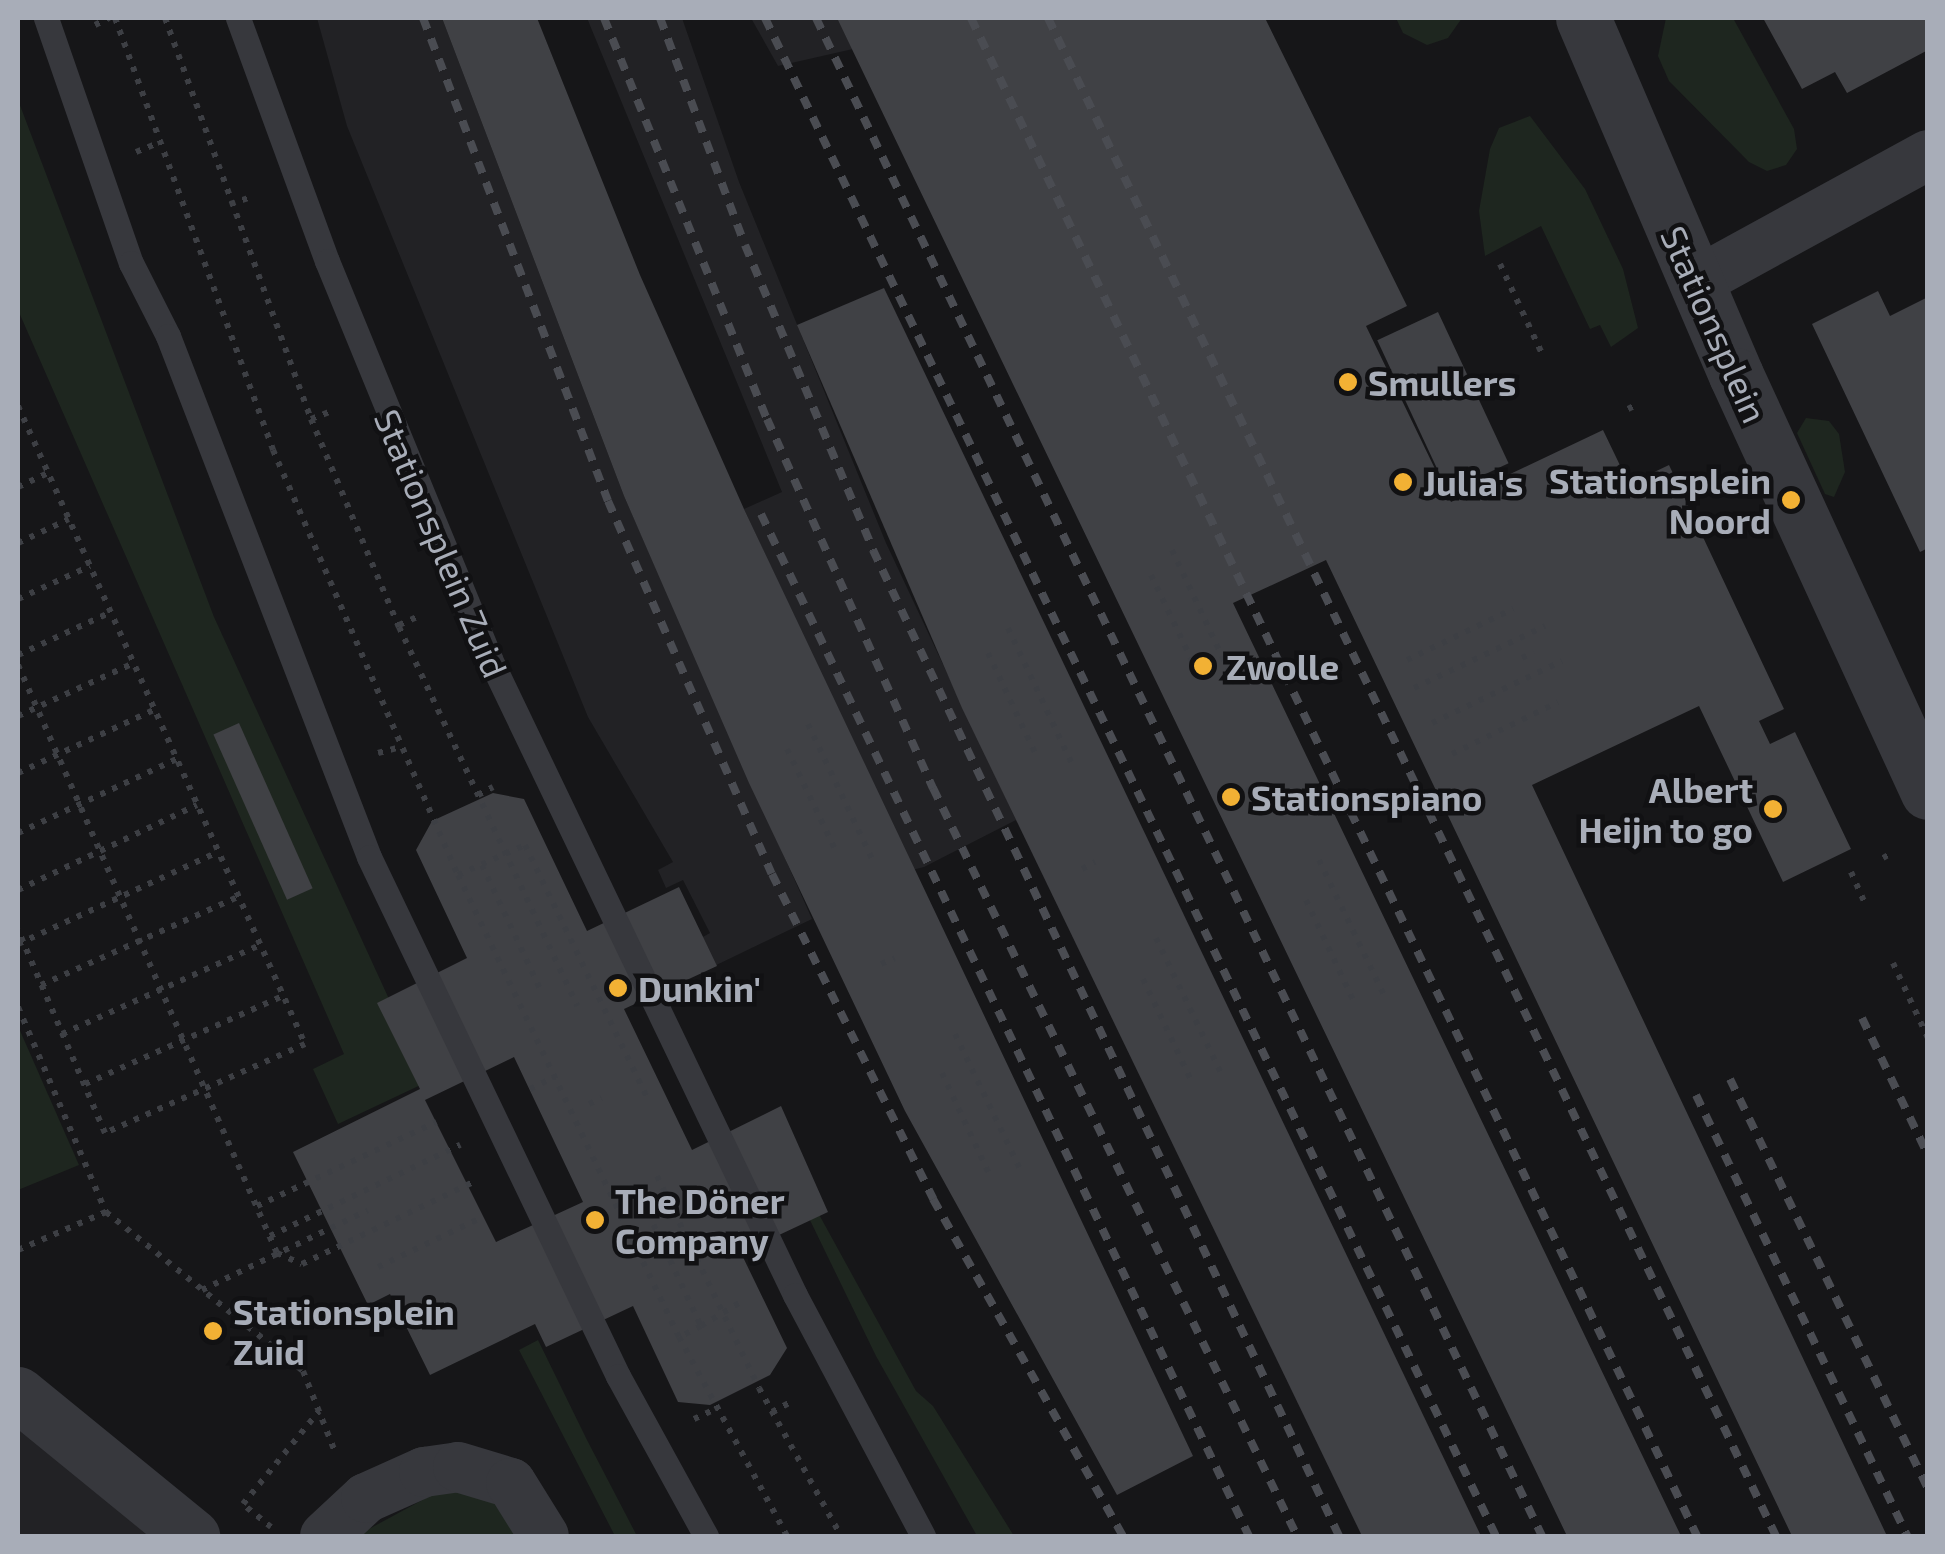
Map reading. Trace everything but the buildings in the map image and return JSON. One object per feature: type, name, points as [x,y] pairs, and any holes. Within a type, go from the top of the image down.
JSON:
[{"type":"street","name":"Stationsplein","points":[[1583,18],[1696,282],[1928,792]]},
{"type":"street","points":[[1696,282],[1928,156]]},
{"type":"street","points":[[18,1394],[192,1536]]},
{"type":"street","points":[[324,1536],[366,1498],[424,1472],[458,1467],[477,1468],[511,1483],[544,1536]]},
{"type":"lane","points":[[46,18],[131,263],[168,336],[369,856],[618,1376],[706,1536]]},
{"type":"lane","name":"Stationsplein Zuid","points":[[238,18],[326,261],[490,659],[795,1296],[923,1536]]},
{"type":"path","points":[[96,25],[112,18],[218,306],[326,577],[458,875],[679,1337],[787,1536]]},
{"type":"path","points":[[165,18],[230,204],[312,418],[399,624],[576,1006]]},
{"type":"path","points":[[230,204],[252,197]]},
{"type":"path","points":[[1500,264],[1543,356]]},
{"type":"path","points":[[1628,408],[1638,404]]},
{"type":"path","points":[[18,406],[304,1044],[106,1134],[18,930]]},
{"type":"path","points":[[312,418],[332,411]]},
{"type":"path","points":[[18,434],[28,429]]},
{"type":"path","points":[[18,487],[48,473]]},
{"type":"path","points":[[18,543],[69,519]]},
{"type":"path","points":[[1172,550],[1238,690]]},
{"type":"path","points":[[18,598],[90,566]]},
{"type":"path","points":[[1151,575],[1199,675]]},
{"type":"path","points":[[317,581],[326,577]]},
{"type":"path","points":[[1407,660],[1513,609]]},
{"type":"path","points":[[18,655],[111,612]]},
{"type":"path","points":[[399,624],[419,616]]},
{"type":"path","points":[[1414,688],[1544,626]]},
{"type":"path","points":[[1008,628],[1074,768]]},
{"type":"path","points":[[1522,658],[1534,652]]},
{"type":"path","points":[[988,653],[1035,753]]},
{"type":"path","points":[[1432,723],[1562,661]]},
{"type":"path","points":[[18,716],[134,664]]},
{"type":"path","points":[[18,665],[277,1253],[302,1264],[482,1177]]},
{"type":"path","points":[[1452,754],[1558,702]]},
{"type":"path","points":[[18,773],[154,710]]},
{"type":"path","points":[[808,724],[874,864]]},
{"type":"path","points":[[378,753],[400,747]]},
{"type":"path","points":[[787,749],[834,849]]},
{"type":"path","points":[[18,833],[176,759]]},
{"type":"path","points":[[1246,791],[1260,783]]},
{"type":"path","points":[[478,795],[494,787]]},
{"type":"path","points":[[18,890],[198,805]]},
{"type":"path","points":[[458,875],[525,845],[654,1112]]},
{"type":"path","points":[[20,942],[218,852]]},
{"type":"path","points":[[1319,860],[1386,1000]]},
{"type":"path","points":[[1082,869],[1095,862]]},
{"type":"path","points":[[482,864],[541,990]]},
{"type":"path","points":[[1852,872],[1866,905]]},
{"type":"path","points":[[41,986],[238,897]]},
{"type":"path","points":[[1306,900],[1354,1000]]},
{"type":"path","points":[[1156,938],[1223,1077]]},
{"type":"path","points":[[62,1034],[260,946]]},
{"type":"path","points":[[881,964],[895,958]]},
{"type":"path","points":[[1892,963],[1928,1038]]},
{"type":"path","points":[[1143,980],[1190,1078]]},
{"type":"path","points":[[84,1084],[282,996]]},
{"type":"path","points":[[18,1007],[106,1212],[303,1372],[336,1453]]},
{"type":"path","points":[[956,1034],[1022,1173]]},
{"type":"path","points":[[942,1074],[989,1174]]},
{"type":"path","points":[[516,1096],[556,1077]]},
{"type":"path","points":[[589,1104],[602,1098]]},
{"type":"path","points":[[257,1206],[436,1122]]},
{"type":"path","points":[[270,1236],[465,1142]]},
{"type":"path","points":[[657,1176],[772,1412],[841,1536]]},
{"type":"path","points":[[202,1290],[368,1210]]},
{"type":"path","points":[[18,1250],[106,1212]]},
{"type":"path","points":[[648,1213],[701,1326]]},
{"type":"path","points":[[378,1268],[483,1217]]},
{"type":"path","points":[[679,1337],[746,1304],[737,1286]]},
{"type":"path","points":[[772,1412],[792,1401]]},
{"type":"path","points":[[694,1419],[718,1408]]},
{"type":"path","points":[[285,1536],[243,1504],[319,1411]]},
{"type":"shaded area","points":[[317,18],[442,18],[624,496],[812,919],[704,971],[690,944],[710,933],[683,880],[666,888],[658,870],[673,862],[588,717],[347,126]]},
{"type":"shaded area","points":[[587,18],[682,18],[739,182],[886,543],[1016,820],[924,867],[912,870],[744,509],[782,492]]},
{"type":"shaded area","points":[[751,18],[837,18],[853,49],[778,66]]},
{"type":"shaded area","points":[[1396,18],[1462,18],[1448,38],[1427,45],[1403,33]]},
{"type":"shaded area","points":[[1666,18],[1733,18],[1794,129],[1797,149],[1786,165],[1767,171],[1749,162],[1669,81],[1658,56]]},
{"type":"shaded area","points":[[18,100],[214,617],[427,1082],[338,1124],[313,1069],[344,1054],[18,310]]},
{"type":"shaded area","points":[[1530,116],[1585,189],[1623,269],[1638,328],[1611,347],[1600,325],[1590,329],[1541,226],[1485,256],[1479,211],[1490,149],[1499,128]]},
{"type":"shaded area","points":[[1806,418],[1829,421],[1839,434],[1845,472],[1834,497],[1825,494],[1797,433]]},
{"type":"shaded area","points":[[18,1026],[79,1165],[18,1190]]},
{"type":"shaded area","points":[[816,1209],[916,1391],[933,1406],[1014,1536],[977,1536],[876,1356],[807,1214]]},
{"type":"shaded area","points":[[538,1340],[637,1536],[615,1536],[519,1350]]},
{"type":"shaded area","points":[[18,1427],[152,1536],[18,1536]]},
{"type":"shaded area","points":[[439,1491],[485,1494],[526,1536],[356,1536]]},
{"type":"railway","points":[[423,18],[608,501],[772,874],[933,1199],[1123,1536]]},
{"type":"railway","points":[[604,18],[767,419],[933,788],[1297,1536]]},
{"type":"railway","points":[[660,18],[745,245],[873,550],[1339,1536]]},
{"type":"railway","points":[[765,18],[1496,1536]]},
{"type":"railway","points":[[816,18],[1542,1536]]},
{"type":"railway","points":[[971,18],[1697,1536]]},
{"type":"railway","points":[[1048,18],[1776,1536]]},
{"type":"railway","points":[[761,514],[1249,1536]]},
{"type":"railway","points":[[1862,1018],[1928,1155]]},
{"type":"railway","points":[[1730,1079],[1928,1489]]},
{"type":"railway","points":[[1696,1095],[1907,1536]]},
{"type":"place","name":"Smullers","points":[[1348,382]]},
{"type":"place","name":"Julia's","points":[[1403,482]]},
{"type":"place","name":"Stationsplein Noord","points":[[1791,500]]},
{"type":"place","name":"Zwolle","points":[[1203,666]]},
{"type":"place","name":"Stationspiano","points":[[1231,797]]},
{"type":"place","name":"Albert Heijn to go","points":[[1773,809]]},
{"type":"place","name":"Dunkin'","points":[[618,988]]},
{"type":"place","name":"The Döner Company","points":[[595,1220]]},
{"type":"place","name":"Stationsplein Zuid","points":[[213,1331]]}]
